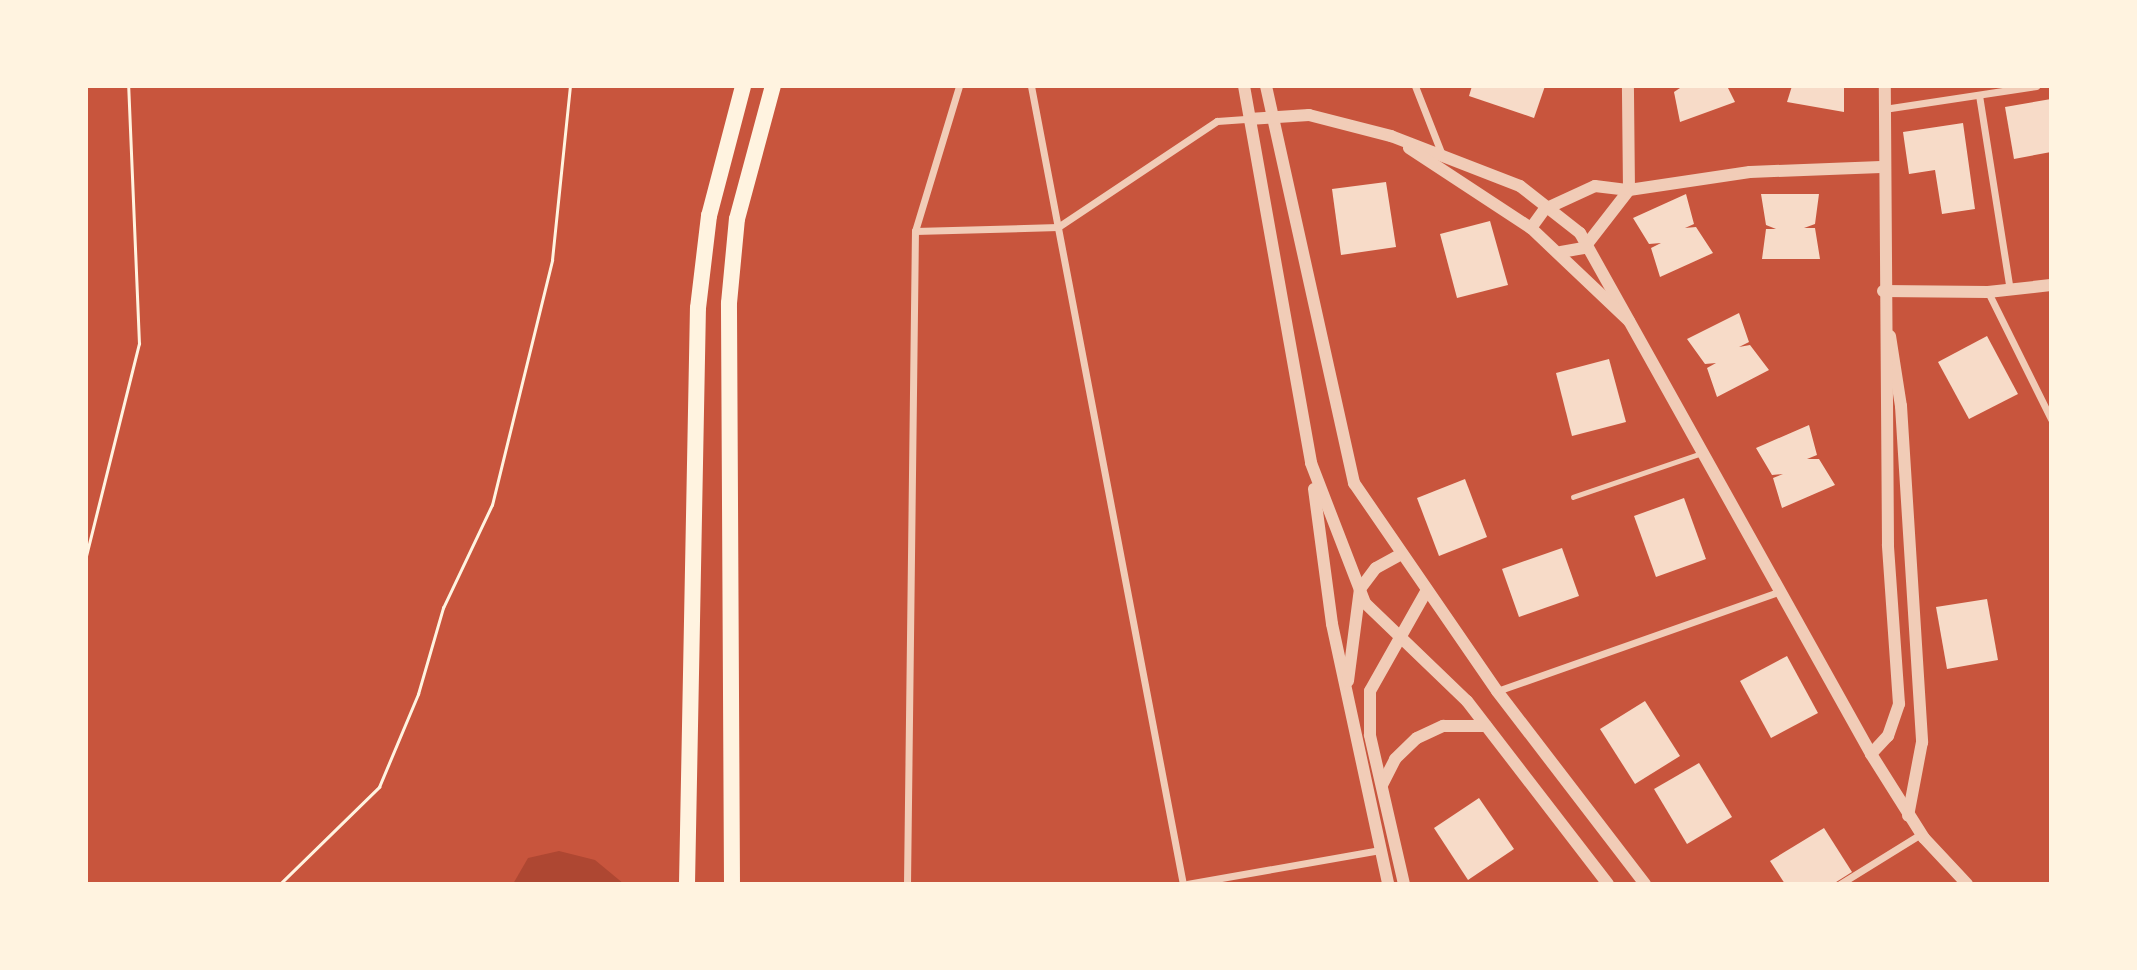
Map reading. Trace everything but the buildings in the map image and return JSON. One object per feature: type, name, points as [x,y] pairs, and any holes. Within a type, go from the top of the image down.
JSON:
[{"type":"main road","points":[[687,884],[698,308],[709,216],[743,86]]},
{"type":"main road","points":[[732,884],[729,303],[737,219],[773,86]]},
{"type":"street","points":[[907,884],[915,231],[959,86]]},
{"type":"street","points":[[1031,86],[1185,884],[1380,850]]},
{"type":"street","points":[[1244,86],[1311,463],[1346,694],[1388,884]]},
{"type":"street","points":[[1266,86],[1270,115],[1349,467],[1399,555],[1427,590],[1497,691],[1645,884]]},
{"type":"street","points":[[1415,86],[1443,156]]},
{"type":"street","points":[[1561,252],[1589,244],[1629,190],[1628,86]]},
{"type":"street","points":[[1871,754],[1888,736],[1899,704],[1888,545],[1881,167],[1885,86]]},
{"type":"street","points":[[1884,109],[2036,86]]},
{"type":"street","points":[[1979,95],[2010,290]]},
{"type":"street","points":[[915,231],[1058,228],[1217,121],[1270,115],[1309,115],[1391,136],[1443,156],[1551,205],[1589,244],[1699,454],[1908,816],[1966,884]]},
{"type":"street","points":[[1391,136],[1531,228],[1561,252],[1629,321]]},
{"type":"street","points":[[1531,228],[1551,205],[1584,188],[1629,190],[1750,172],[1881,167]]},
{"type":"street","points":[[1883,291],[1987,292],[2051,285]]},
{"type":"street","points":[[1883,291],[1901,406],[1922,742],[1908,816]]},
{"type":"street","points":[[1987,292],[2051,419]]},
{"type":"street","points":[[1311,463],[1365,603],[1399,634],[1486,726],[1608,884]]},
{"type":"street","points":[[1346,694],[1360,589],[1376,568],[1399,555]]},
{"type":"street","points":[[1404,884],[1370,734],[1370,691],[1399,634],[1427,590]]},
{"type":"street","points":[[1497,691],[1778,592]]},
{"type":"street","points":[[1382,785],[1395,759],[1417,738],[1443,726],[1486,726]]},
{"type":"street","points":[[1840,884],[1921,834]]},
{"type":"lane","points":[[1573,497],[1699,454]]},
{"type":"path","points":[[86,556],[139,344],[128,86]]},
{"type":"path","points":[[280,884],[379,788],[418,694],[443,608],[492,505],[552,260],[570,86]]},
{"type":"shaded area","points":[[559,851],[595,860],[624,884],[513,884],[528,858]]}]
